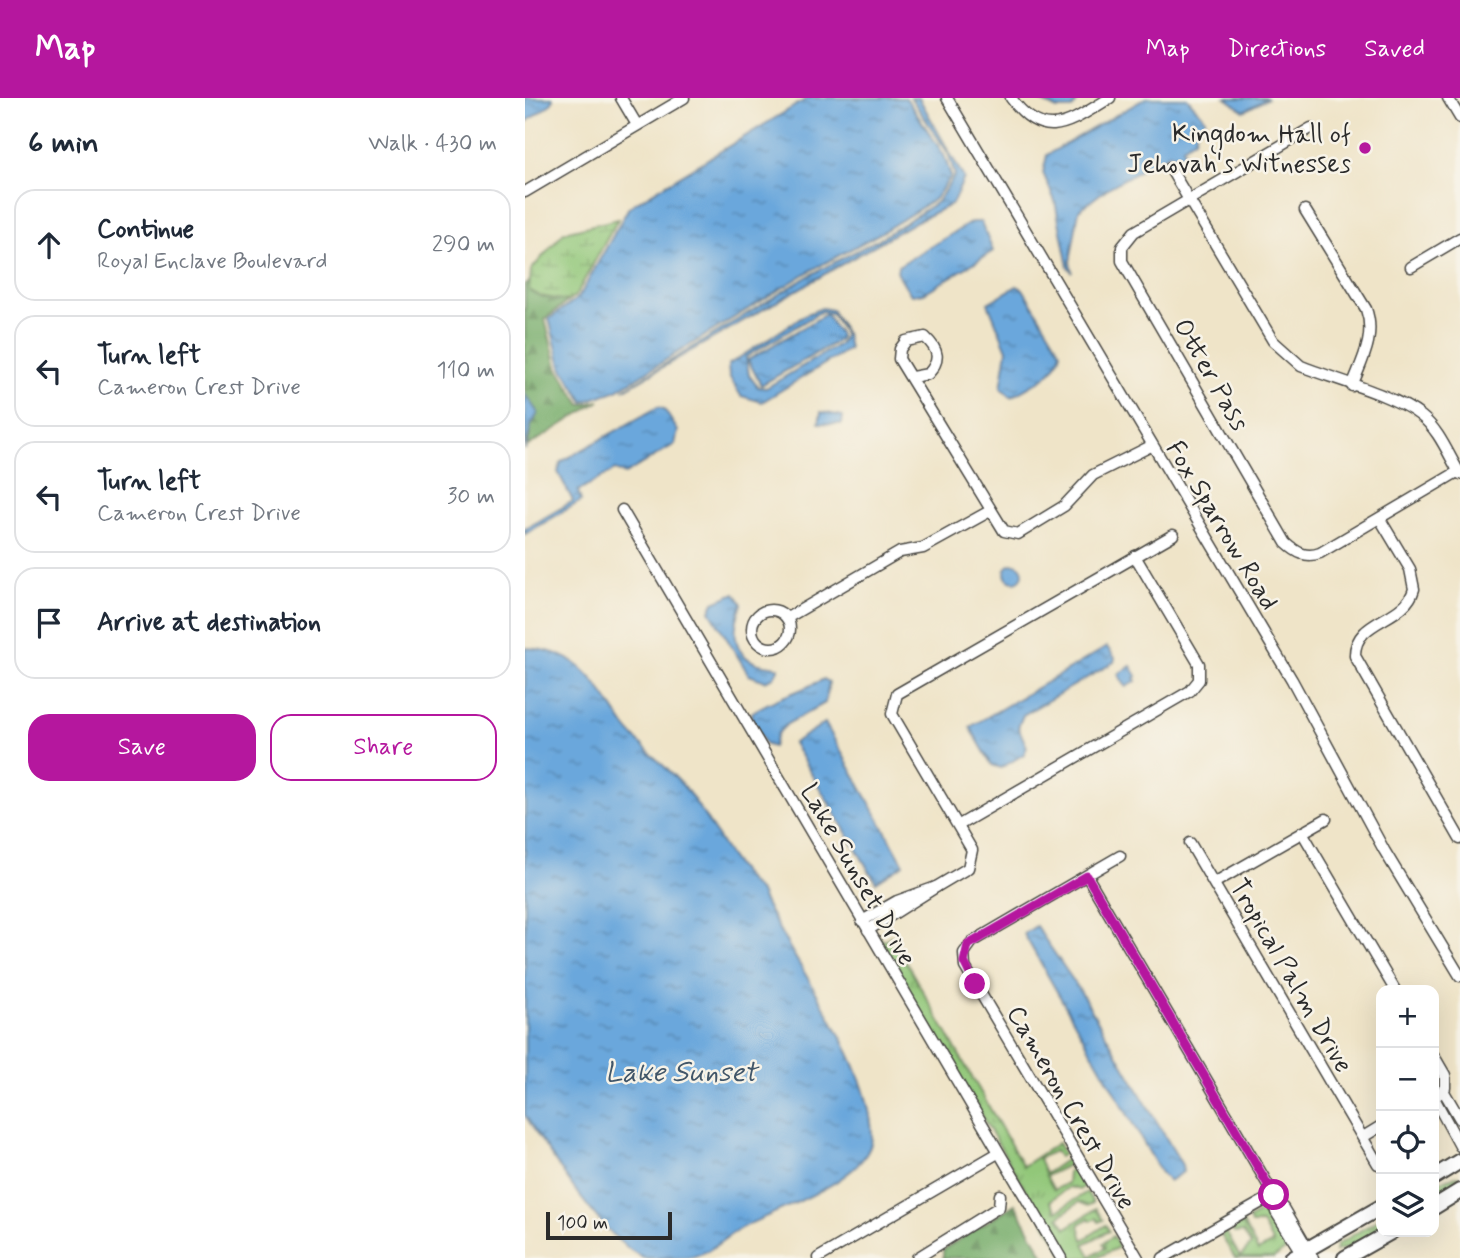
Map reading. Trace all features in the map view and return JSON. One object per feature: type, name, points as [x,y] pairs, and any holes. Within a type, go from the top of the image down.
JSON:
[{"type":"main road","points":[[1439,1174],[1460,1161]]},
{"type":"main road","points":[[1439,1204],[1460,1191]]},
{"type":"main road","points":[[1304,1255],[1376,1210]]},
{"type":"main road","points":[[1345,1258],[1382,1237]]},
{"type":"street","points":[[621,98],[637,125]]},
{"type":"street","points":[[525,192],[684,98]]},
{"type":"street","name":"Fox Sparrow Road","points":[[947,98],[1292,680],[1384,850],[1460,976]]},
{"type":"street","points":[[1011,98],[1025,115],[1058,127],[1067,124],[1097,101],[1110,98]]},
{"type":"street","points":[[1448,98],[1460,118]]},
{"type":"street","name":"Otter Pass","points":[[1311,128],[1134,232],[1122,247],[1122,261],[1286,543],[1301,554],[1311,556],[1459,472]]},
{"type":"street","points":[[1170,168],[1273,341],[1301,366],[1421,416],[1436,432],[1459,472]]},
{"type":"street","points":[[1305,210],[1366,309],[1371,323],[1371,337],[1352,386]]},
{"type":"street","points":[[1411,267],[1460,238]]},
{"type":"street","points":[[912,377],[928,374],[935,367],[938,357],[935,346],[925,337],[906,341],[900,349],[899,359],[1004,531],[1018,534],[1065,506],[1093,475],[1151,446]]},
{"type":"street","name":"Lake Sunset Drive","points":[[622,510],[1061,1258]]},
{"type":"street","points":[[787,618],[900,552],[923,548],[991,511]]},
{"type":"street","points":[[1380,519],[1410,569],[1414,589],[1403,607],[1361,633],[1355,646],[1355,656],[1460,839]]},
{"type":"street","points":[[865,925],[968,868],[972,859],[972,850],[892,714],[897,694],[1173,535]]},
{"type":"street","points":[[958,825],[1190,691],[1199,680],[1199,664],[1135,556]]},
{"type":"street","points":[[778,611],[787,618],[790,631],[784,643],[772,648],[755,639],[752,627],[761,612],[778,611]]},
{"type":"street","points":[[1214,883],[1326,819]]},
{"type":"street","points":[[1302,832],[1392,985]]},
{"type":"street","name":"Tropical Palm Drive","points":[[1190,843],[1376,1160]]},
{"type":"street","name":"Cameron Crest Drive","points":[[1120,856],[972,943],[964,953],[964,962],[1138,1258]]},
{"type":"street","points":[[1087,876],[1275,1199],[1284,1208],[1304,1255]]},
{"type":"street","points":[[1439,1065],[1445,1075],[1443,1090],[1460,1119]]},
{"type":"street","points":[[1439,1094],[1443,1090]]},
{"type":"street","points":[[1439,1107],[1460,1146]]},
{"type":"street","points":[[1363,1137],[1376,1129]]},
{"type":"street","points":[[818,1258],[998,1153]]},
{"type":"street","points":[[916,1258],[999,1207],[1000,1195]]},
{"type":"street","points":[[1163,1258],[1275,1199]]},
{"type":"green space","points":[[618,219],[576,295],[568,301],[540,296],[529,290],[531,270],[564,232]]},
{"type":"green space","points":[[530,281],[529,290],[540,296],[568,301],[545,319],[557,367],[581,405],[600,401],[528,446],[531,426],[525,394],[525,284]]},
{"type":"green space","points":[[869,926],[883,941],[891,936],[1023,1166],[1058,1143],[1064,1154],[1059,1157],[1055,1151],[1039,1158],[1045,1174],[1067,1159],[1070,1164],[1046,1176],[1054,1190],[1067,1183],[1068,1172],[1073,1169],[1084,1187],[1079,1190],[1069,1187],[1050,1201],[1057,1211],[1087,1192],[1093,1203],[1088,1206],[1079,1202],[1059,1217],[1066,1228],[1096,1209],[1103,1220],[1099,1222],[1096,1218],[1091,1221],[1089,1218],[1079,1225],[1083,1240],[1106,1225],[1109,1231],[1084,1244],[1091,1256],[1105,1248],[1103,1243],[1113,1236],[1119,1247],[1096,1258],[1066,1258]]},
{"type":"green space","points":[[1458,1176],[1460,1180],[1439,1197],[1439,1182]]},
{"type":"green space","points":[[1015,1204],[1045,1258],[943,1258],[943,1250]]},
{"type":"green space","points":[[1263,1208],[1278,1226],[1287,1249],[1273,1258],[1235,1258],[1221,1235],[1226,1232],[1240,1257],[1251,1245],[1243,1232],[1234,1233],[1232,1229],[1243,1223],[1258,1251],[1273,1243],[1262,1224],[1251,1224],[1249,1219],[1260,1213],[1264,1214],[1284,1244]]},
{"type":"green space","points":[[1376,1221],[1376,1235],[1352,1247],[1335,1251],[1337,1245]]},
{"type":"water","points":[[525,98],[553,98],[552,103],[525,123]]},
{"type":"water","points":[[808,98],[906,98],[944,155],[951,176],[935,199],[879,234],[808,272],[617,390],[584,402],[561,366],[549,319],[579,297],[629,207]]},
{"type":"water","points":[[911,98],[919,98],[964,178],[952,204],[917,221],[623,390],[810,275],[881,238],[937,202],[955,175],[948,153]]},
{"type":"water","points":[[1035,98],[1077,98],[1078,101],[1072,109],[1057,109]]},
{"type":"water","points":[[1146,98],[1187,98],[1205,118],[1205,125],[1197,130],[1195,139],[1183,147],[1185,154],[1169,154],[1108,188],[1079,210],[1070,262],[1072,272],[1068,267],[1055,201],[1043,173],[1047,155]]},
{"type":"water","points":[[1226,98],[1268,98],[1244,111]]},
{"type":"water","points":[[972,222],[981,222],[993,251],[924,293],[911,295],[897,272],[898,266]]},
{"type":"water","points":[[1017,286],[1023,289],[1061,352],[1054,368],[1048,374],[1011,397],[1001,388],[1007,350],[988,303]]},
{"type":"water","points":[[822,308],[832,310],[846,334],[849,349],[762,402],[741,396],[729,376],[728,365],[807,314]],"holes":[[[822,311],[833,315],[844,334],[841,343],[766,388],[758,387],[749,375],[746,357]]]},
{"type":"water","points":[[826,314],[840,335],[839,340],[761,385],[748,360]]},
{"type":"water","points":[[525,394],[538,413],[531,426],[525,450]]},
{"type":"water","points":[[658,407],[664,409],[678,431],[675,444],[625,474],[615,470],[578,491],[581,501],[525,534],[525,529],[573,501],[558,472],[561,462]]},
{"type":"water","points":[[821,412],[843,416],[842,424],[819,423]]},
{"type":"water","points":[[1014,564],[1020,567],[1023,573],[1020,579],[1014,582],[1008,579],[1005,573],[1008,567]]},
{"type":"water","points":[[735,593],[742,604],[736,637],[742,652],[756,663],[779,668],[774,677],[765,681],[749,675],[710,611],[714,602]]},
{"type":"water","points":[[1107,647],[1115,658],[1114,662],[1023,715],[1018,727],[1027,747],[1024,754],[1001,768],[992,765],[970,727]]},
{"type":"water","name":"Lake Sunset","points":[[525,648],[544,650],[574,662],[596,683],[625,726],[695,801],[729,856],[760,893],[828,1012],[859,1076],[868,1106],[872,1136],[868,1152],[856,1167],[818,1192],[739,1229],[712,1248],[694,1256],[647,1258],[632,1251],[615,1237],[580,1196],[525,1115]]},
{"type":"water","points":[[1131,666],[1137,676],[1134,678],[1136,681],[1126,687],[1118,674]]},
{"type":"water","points":[[824,679],[829,682],[825,703],[787,724],[777,734],[773,747],[766,745],[752,721],[751,713]]},
{"type":"water","points":[[825,723],[904,864],[876,882],[793,743]]},
{"type":"water","points":[[1036,926],[1079,989],[1182,1165],[1183,1172],[1169,1181],[1161,1173],[1024,934]]},
{"type":"place","name":"Kingdom Hall of Jehovah's Witnesses","points":[[1365,148]]},
{"type":"route","points":[[975,984],[964,962],[968,945],[1087,876],[1274,1195]]}]
